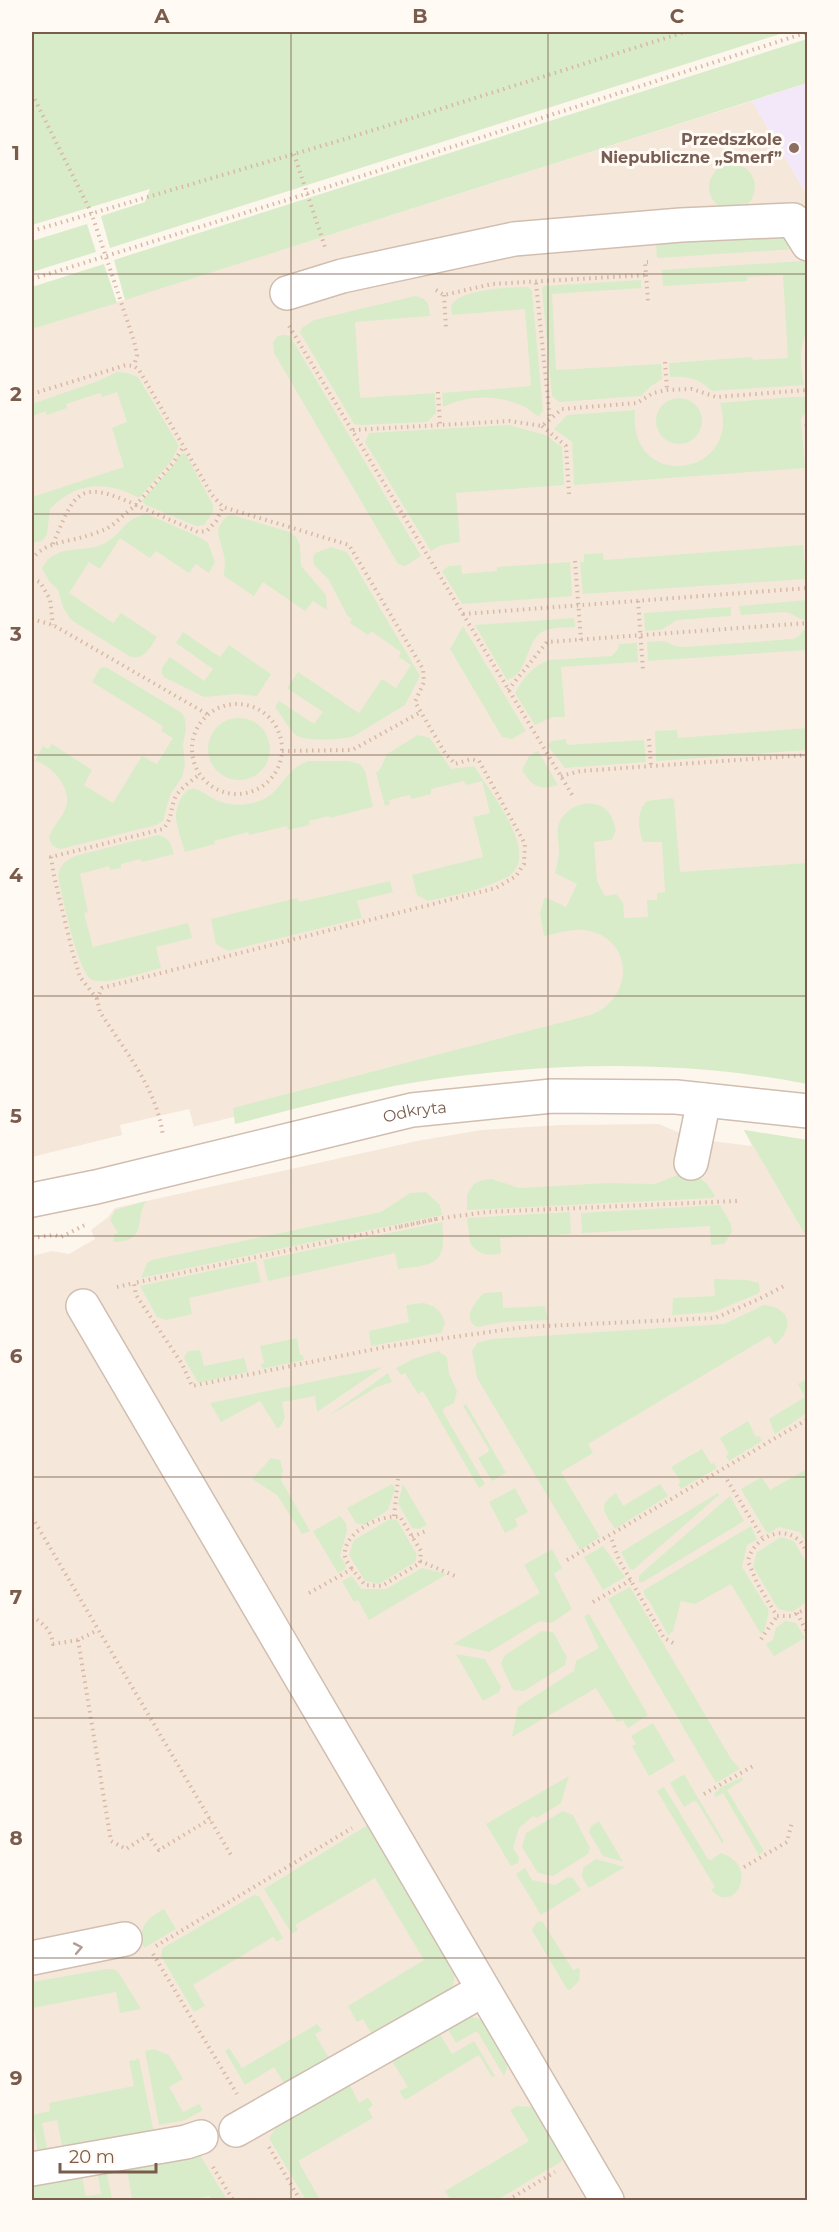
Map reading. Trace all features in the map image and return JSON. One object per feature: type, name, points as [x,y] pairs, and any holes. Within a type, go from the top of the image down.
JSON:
[{"type":"street","points":[[292,305],[342,276],[514,239],[695,224],[793,220],[807,244]]},
{"type":"street","name":"Odkryta","points":[[32,1200],[96,1188],[412,1110],[552,1096],[676,1097],[807,1111]]},
{"type":"street","points":[[691,1163],[704,1100]]},
{"type":"street","points":[[82,1306],[607,2200]]},
{"type":"street","points":[[32,1958],[125,1939]]},
{"type":"street","points":[[244,2125],[483,1990]]},
{"type":"street","points":[[32,2169],[186,2142],[201,2137]]},
{"type":"path","points":[[32,231],[294,154],[685,32]]},
{"type":"path","points":[[32,279],[306,194],[807,32]]},
{"type":"path","points":[[32,94],[91,212],[134,341],[137,355],[134,366]]},
{"type":"path","points":[[294,154],[321,237]]},
{"type":"path","points":[[648,301],[645,262],[657,261]]},
{"type":"path","points":[[434,289],[444,295],[492,284],[646,275]]},
{"type":"path","points":[[536,283],[550,419]]},
{"type":"path","points":[[444,295],[446,328]]},
{"type":"path","points":[[292,305],[289,326],[574,798]]},
{"type":"path","points":[[666,362],[667,390]]},
{"type":"path","points":[[32,394],[118,367],[134,366],[139,370],[212,495],[223,507],[349,545],[423,669],[424,682],[415,702],[445,753],[455,764],[471,759],[479,761],[525,844],[524,864],[516,876],[496,888],[102,988],[97,999]]},
{"type":"path","points":[[542,426],[562,409],[638,404],[653,393],[667,390],[692,388],[716,397],[807,390]]},
{"type":"path","points":[[438,392],[440,425]]},
{"type":"path","points":[[807,419],[807,441]]},
{"type":"path","points":[[352,430],[510,421],[542,426],[566,446],[569,494]]},
{"type":"path","points":[[32,560],[33,556],[53,544],[84,537],[107,528],[136,505],[173,463],[184,446]]},
{"type":"path","points":[[53,544],[69,505],[82,493],[97,490],[113,495],[198,532],[207,531],[216,521],[223,507]]},
{"type":"path","points":[[574,561],[581,640]]},
{"type":"path","points":[[32,579],[40,582],[50,599],[53,625]]},
{"type":"path","points":[[463,614],[807,588]]},
{"type":"path","points":[[638,601],[643,670]]},
{"type":"path","points":[[32,619],[53,625],[207,714]]},
{"type":"path","points":[[508,690],[547,642],[807,624]]},
{"type":"path","points":[[240,704],[256,707],[268,717],[278,732],[282,751],[278,767],[270,779],[246,793],[230,793],[217,789],[199,775],[193,753],[194,737],[198,725],[207,714],[225,705],[240,704]]},
{"type":"path","points":[[282,751],[352,750],[421,712]]},
{"type":"path","points":[[649,739],[651,766]]},
{"type":"path","points":[[561,776],[581,771],[807,755]]},
{"type":"path","points":[[163,1140],[154,1098],[100,1012],[97,999],[80,977],[51,857],[163,829],[169,823],[175,798],[199,775]]},
{"type":"path","points":[[399,1227],[487,1212],[737,1201]]},
{"type":"path","points":[[117,1287],[436,1220]]},
{"type":"path","points":[[32,1238],[54,1235],[61,1237],[92,1222]]},
{"type":"path","points":[[134,1283],[136,1295],[182,1364],[192,1386],[390,1346],[524,1326],[715,1318],[784,1286]]},
{"type":"path","points":[[567,1560],[807,1419]]},
{"type":"path","points":[[394,1516],[398,1479]]},
{"type":"path","points":[[727,1480],[762,1538]]},
{"type":"path","points":[[394,1516],[400,1517],[421,1551],[420,1561],[382,1586],[365,1585],[345,1557],[347,1545],[352,1536],[369,1525],[394,1516]]},
{"type":"path","points":[[32,1517],[231,1855]]},
{"type":"path","points":[[412,1538],[428,1530]]},
{"type":"path","points":[[777,1616],[757,1583],[748,1561],[752,1549],[762,1538],[777,1534],[794,1536],[800,1540],[807,1553]]},
{"type":"path","points":[[612,1540],[619,1560],[664,1638],[678,1645]]},
{"type":"path","points":[[420,1561],[455,1576]]},
{"type":"path","points":[[309,1593],[352,1569]]},
{"type":"path","points":[[592,1602],[631,1580]]},
{"type":"path","points":[[777,1616],[791,1616],[807,1608]]},
{"type":"path","points":[[797,1613],[807,1634]]},
{"type":"path","points":[[32,1616],[46,1626],[52,1635],[53,1644],[78,1640],[98,1630]]},
{"type":"path","points":[[761,1639],[777,1616]]},
{"type":"path","points":[[78,1640],[111,1841],[126,1849],[148,1835],[159,1850],[210,1819]]},
{"type":"path","points":[[704,1794],[753,1766]]},
{"type":"path","points":[[300,2200],[244,2125],[151,1949],[379,1812]]},
{"type":"path","points":[[744,1868],[787,1842],[792,1822]]},
{"type":"path","points":[[508,2200],[581,2157]]},
{"type":"shaded area","name":"Przedszkole Niepubliczne „Smerf”","points":[[807,83],[807,195],[752,101]]},
{"type":"shaded area","points":[[752,101],[807,195],[807,1069],[674,1013],[194,1127],[189,1109],[120,1125],[122,1135],[32,1157],[32,329]]},
{"type":"shaded area","points":[[659,1124],[694,1139],[752,1146],[744,1130],[807,1140],[807,2200],[32,2200],[32,1256],[52,1251],[69,1254],[95,1239],[91,1230],[108,1217],[115,1208],[417,1141],[481,1130],[560,1125]]},
{"type":"green space","points":[[32,32],[786,32],[110,248],[101,216],[145,202],[150,189],[32,225]]},
{"type":"green space","points":[[807,39],[807,83],[125,300],[114,260]]},
{"type":"green space","points":[[732,164],[748,171],[755,187],[748,203],[732,210],[716,203],[709,187],[716,171]]},
{"type":"green space","points":[[87,224],[96,252],[32,272],[32,241]]},
{"type":"green space","points":[[782,235],[790,240],[796,249],[657,258],[656,244]]},
{"type":"green space","points":[[804,261],[808,268],[807,331],[801,357],[804,385],[712,391],[693,379],[670,377],[669,363],[752,357],[753,360],[788,358],[783,275],[747,277],[747,281],[663,286],[662,270]]},
{"type":"green space","points":[[104,264],[117,303],[32,329],[32,287]]},
{"type":"green space","points":[[641,280],[641,288],[552,294],[556,370],[661,364],[662,379],[641,396],[559,402],[552,396],[542,289],[544,286]]},
{"type":"green space","points":[[528,287],[532,291],[543,411],[539,416],[513,402],[492,398],[472,398],[443,407],[442,393],[531,386],[525,309],[452,315],[451,305],[465,295],[475,292]]},
{"type":"green space","points":[[415,296],[427,302],[430,316],[355,322],[360,398],[435,393],[436,413],[427,422],[354,424],[300,332],[314,320]]},
{"type":"green space","points":[[278,336],[290,336],[421,556],[405,566],[398,564],[274,353],[273,342]]},
{"type":"green space","points":[[117,372],[138,377],[179,446],[172,460],[139,498],[115,488],[103,486],[70,493],[50,509],[47,534],[42,541],[32,543],[32,497],[124,467],[112,428],[127,422],[117,392],[102,397],[100,393],[66,404],[67,408],[47,415],[46,411],[32,416],[32,404]]},
{"type":"green space","points":[[807,397],[807,410],[801,419],[805,468],[574,485],[572,442],[554,429],[567,415],[635,410],[637,437],[648,454],[664,464],[683,466],[701,460],[715,447],[723,428],[720,403]]},
{"type":"green space","points":[[679,398],[695,405],[702,421],[695,437],[679,444],[663,437],[656,421],[663,405]]},
{"type":"green space","points":[[509,425],[545,435],[562,447],[564,485],[456,493],[460,542],[442,545],[431,551],[365,442],[369,433]]},
{"type":"green space","points":[[185,453],[213,505],[213,512],[204,525],[196,526],[146,505],[142,501],[175,463],[178,456]]},
{"type":"green space","points":[[147,514],[208,543],[215,562],[209,573],[196,564],[189,573],[156,551],[150,558],[120,538],[100,569],[89,562],[69,593],[113,623],[121,613],[157,637],[144,655],[131,657],[71,620],[63,607],[58,590],[49,581],[42,568],[55,554],[105,543],[133,519]]},
{"type":"green space","points":[[232,515],[290,532],[296,537],[300,545],[301,566],[326,595],[327,610],[313,601],[305,611],[263,582],[254,596],[224,576],[225,558],[218,531],[227,516]]},
{"type":"green space","points":[[803,545],[806,579],[583,594],[580,562],[584,562],[584,554],[603,553],[604,560]]},
{"type":"green space","points":[[331,547],[347,552],[420,676],[405,705],[354,736],[307,739],[293,733],[275,707],[279,701],[314,724],[323,712],[287,688],[298,672],[359,713],[382,679],[396,688],[411,665],[399,657],[401,652],[371,631],[368,635],[350,623],[352,619],[347,615],[329,580],[314,565],[315,553]]},
{"type":"green space","points":[[570,562],[572,596],[462,604],[442,571],[449,566],[461,565],[462,574],[497,571],[497,567]]},
{"type":"green space","points":[[807,600],[807,620],[785,612],[741,615],[739,606]]},
{"type":"green space","points":[[731,607],[731,616],[677,620],[661,630],[645,631],[644,613]]},
{"type":"green space","points":[[574,618],[575,627],[549,629],[539,634],[530,647],[520,670],[507,680],[475,625]]},
{"type":"green space","points":[[463,626],[526,731],[512,739],[502,737],[450,649]]},
{"type":"green space","points":[[803,630],[807,630],[807,650],[648,661],[647,642],[664,641],[684,647],[793,639]]},
{"type":"green space","points":[[183,632],[220,657],[229,645],[271,674],[257,696],[237,694],[204,697],[164,677],[162,669],[170,657],[204,681],[213,669],[176,643]]},
{"type":"green space","points":[[637,643],[638,662],[561,667],[565,717],[553,717],[535,725],[515,693],[529,673],[549,660],[612,656],[619,644]]},
{"type":"green space","points":[[106,667],[182,713],[186,729],[183,745],[185,765],[182,777],[170,795],[163,821],[156,825],[61,849],[53,845],[49,837],[64,812],[67,796],[62,783],[53,771],[35,761],[43,746],[48,749],[52,744],[92,770],[84,785],[113,803],[142,756],[157,764],[173,738],[161,731],[163,726],[92,682],[100,668]]},
{"type":"green space","points":[[233,718],[245,718],[261,727],[268,737],[270,749],[268,761],[261,771],[245,780],[233,780],[222,775],[213,766],[208,755],[208,743],[213,732],[222,723]]},
{"type":"green space","points":[[807,728],[807,750],[656,761],[655,731],[677,730],[678,738]]},
{"type":"green space","points":[[418,735],[430,738],[451,769],[474,766],[507,817],[518,846],[519,859],[515,870],[508,877],[476,890],[428,901],[417,895],[412,875],[483,857],[473,817],[490,813],[482,781],[466,785],[464,781],[431,789],[431,794],[411,799],[410,795],[389,800],[390,804],[385,806],[376,773],[387,754]]},
{"type":"green space","points":[[566,739],[567,745],[644,740],[646,762],[565,768],[548,746],[551,741]]},
{"type":"green space","points":[[538,751],[558,785],[537,786],[522,770],[529,756]]},
{"type":"green space","points":[[309,761],[348,761],[360,764],[365,771],[373,807],[309,821],[310,825],[288,830],[287,826],[249,835],[248,832],[185,852],[176,816],[179,803],[187,791],[197,790],[228,804],[250,804],[272,793],[293,770]]},
{"type":"green space","points":[[671,798],[674,800],[680,872],[807,863],[807,1084],[710,1070],[661,1067],[563,1067],[514,1070],[394,1086],[235,1124],[233,1108],[590,1015],[604,1008],[621,985],[623,972],[621,959],[615,947],[605,937],[584,930],[544,936],[540,913],[545,897],[566,907],[577,884],[555,873],[559,853],[558,827],[567,812],[582,804],[599,805],[606,810],[616,830],[612,840],[594,842],[597,881],[605,896],[616,894],[623,902],[624,918],[648,917],[647,900],[657,900],[657,893],[665,892],[662,842],[643,842],[639,826],[640,815],[647,801]]},
{"type":"green space","points":[[158,835],[168,840],[174,854],[142,862],[140,859],[121,864],[121,868],[111,870],[109,866],[80,874],[88,912],[84,913],[93,947],[188,923],[192,938],[156,947],[161,968],[108,981],[93,980],[87,975],[76,950],[58,876],[60,869],[75,856]]},
{"type":"green space","points":[[390,881],[393,892],[357,901],[362,918],[228,951],[216,944],[211,919],[297,898],[299,902]]},
{"type":"green space","points":[[744,1130],[807,1140],[807,1238]]},
{"type":"green space","points":[[680,1174],[701,1179],[715,1196],[713,1198],[467,1210],[469,1191],[475,1183],[483,1180],[492,1179],[519,1188],[608,1183],[655,1184]]},
{"type":"green space","points":[[426,1192],[440,1205],[442,1215],[141,1278],[147,1263],[152,1260],[381,1212],[410,1193]]},
{"type":"green space","points":[[146,1201],[136,1234],[124,1241],[113,1242],[114,1234],[118,1233],[110,1220],[115,1210]]},
{"type":"green space","points":[[720,1205],[731,1224],[732,1232],[724,1244],[711,1245],[710,1226],[582,1233],[581,1213]]},
{"type":"green space","points":[[570,1212],[571,1234],[500,1238],[501,1253],[491,1255],[476,1250],[470,1243],[467,1218]]},
{"type":"green space","points":[[442,1222],[443,1247],[440,1254],[436,1260],[422,1266],[398,1269],[395,1253],[268,1281],[263,1260]]},
{"type":"green space","points":[[256,1261],[261,1282],[189,1298],[192,1314],[166,1320],[157,1317],[140,1286]]},
{"type":"green space","points":[[714,1279],[747,1280],[759,1283],[760,1291],[714,1312],[672,1315],[673,1298],[715,1296]]},
{"type":"green space","points":[[502,1292],[503,1308],[545,1306],[548,1320],[504,1322],[477,1327],[472,1324],[471,1310],[480,1297],[484,1293]]},
{"type":"green space","points":[[423,1303],[434,1307],[442,1316],[445,1323],[441,1333],[371,1346],[369,1331],[409,1322],[406,1305]]},
{"type":"green space","points":[[764,1305],[780,1310],[785,1314],[787,1320],[785,1332],[775,1345],[769,1336],[588,1444],[593,1453],[561,1472],[600,1537],[580,1550],[477,1378],[472,1351],[477,1343],[492,1339],[724,1324]]},
{"type":"green space","points":[[297,1338],[300,1355],[303,1355],[304,1360],[262,1369],[261,1364],[264,1363],[260,1346]]},
{"type":"green space","points":[[200,1350],[204,1366],[244,1358],[248,1372],[198,1383],[184,1358],[188,1351]]},
{"type":"green space","points":[[438,1351],[447,1357],[449,1374],[457,1391],[454,1403],[444,1408],[443,1412],[485,1484],[479,1488],[423,1391],[418,1394],[405,1373],[401,1375],[396,1368],[413,1359]]},
{"type":"green space","points":[[383,1367],[317,1412],[315,1396],[282,1402],[285,1418],[277,1428],[260,1401],[221,1422],[210,1403]]},
{"type":"green space","points":[[388,1373],[392,1382],[377,1387],[327,1417]]},
{"type":"green space","points":[[807,1381],[807,1413],[775,1434],[769,1419],[805,1397],[798,1384]]},
{"type":"green space","points":[[466,1404],[506,1473],[492,1481],[478,1458],[489,1449],[463,1406]]},
{"type":"green space","points":[[748,1421],[756,1437],[759,1436],[762,1441],[729,1461],[726,1456],[729,1454],[720,1438]]},
{"type":"green space","points":[[702,1449],[711,1464],[714,1463],[717,1468],[681,1489],[678,1484],[681,1482],[671,1467]]},
{"type":"green space","points":[[271,1458],[280,1460],[283,1470],[281,1480],[310,1531],[302,1534],[277,1495],[252,1479]]},
{"type":"green space","points":[[807,1469],[807,1545],[800,1532],[778,1527],[770,1533],[766,1532],[741,1489],[762,1477],[770,1490]]},
{"type":"green space","points":[[392,1484],[395,1489],[388,1510],[364,1525],[356,1523],[347,1508]]},
{"type":"green space","points":[[403,1484],[427,1525],[419,1529],[412,1528],[398,1503]]},
{"type":"green space","points":[[660,1484],[668,1496],[615,1529],[604,1510],[610,1498],[616,1493],[623,1506]]},
{"type":"green space","points":[[515,1488],[528,1512],[515,1519],[518,1526],[505,1533],[489,1502]]},
{"type":"green space","points":[[718,1493],[719,1495],[633,1570],[630,1569],[621,1552]]},
{"type":"green space","points":[[730,1496],[744,1521],[643,1582],[639,1582],[639,1576],[643,1572]]},
{"type":"green space","points":[[340,1516],[346,1523],[347,1530],[340,1556],[346,1565],[345,1569],[338,1573],[313,1531]]},
{"type":"green space","points":[[390,1519],[397,1520],[417,1555],[415,1562],[379,1584],[365,1581],[349,1555],[354,1540]]},
{"type":"green space","points":[[751,1526],[757,1540],[747,1545],[742,1567],[769,1611],[764,1632],[761,1634],[731,1584],[695,1604],[681,1601],[673,1631],[668,1635],[647,1600],[644,1590]]},
{"type":"green space","points":[[781,1537],[794,1541],[807,1564],[807,1602],[792,1612],[778,1609],[753,1566],[757,1552]]},
{"type":"green space","points":[[603,1546],[625,1577],[603,1590],[584,1557]]},
{"type":"green space","points":[[552,1549],[562,1568],[554,1574],[572,1609],[552,1623],[540,1621],[489,1652],[453,1644],[540,1593],[524,1565]]},
{"type":"green space","points":[[422,1568],[447,1574],[369,1620],[358,1600],[354,1602],[342,1581],[352,1576],[361,1589],[386,1589]]},
{"type":"green space","points":[[630,1587],[731,1759],[740,1769],[716,1783],[608,1599]]},
{"type":"green space","points":[[589,1614],[648,1715],[628,1728],[623,1720],[617,1722],[596,1688],[512,1737],[518,1707],[574,1671],[576,1661],[599,1648],[584,1616]]},
{"type":"green space","points":[[785,1621],[796,1623],[805,1638],[774,1656],[766,1644],[773,1640],[776,1628]]},
{"type":"green space","points":[[542,1631],[553,1632],[567,1657],[565,1665],[524,1691],[513,1690],[501,1664],[504,1656]]},
{"type":"green space","points":[[456,1654],[485,1659],[501,1687],[499,1692],[483,1701]]},
{"type":"green space","points":[[653,1723],[675,1761],[649,1776],[632,1746],[636,1744],[631,1736]]},
{"type":"green space","points":[[684,1774],[724,1842],[722,1843],[697,1802],[694,1801],[684,1807],[670,1783]]},
{"type":"green space","points":[[569,1776],[561,1803],[537,1818],[533,1816],[519,1828],[513,1848],[519,1857],[518,1863],[511,1866],[486,1824]]},
{"type":"green space","points":[[742,1777],[743,1780],[727,1790],[764,1851],[759,1855],[723,1793],[716,1797],[714,1794],[720,1788]]},
{"type":"green space","points":[[664,1787],[708,1859],[711,1860],[721,1853],[733,1859],[740,1868],[742,1877],[735,1893],[728,1897],[720,1896],[711,1890],[715,1887],[657,1791]]},
{"type":"green space","points":[[563,1811],[573,1815],[590,1848],[588,1854],[553,1876],[538,1873],[522,1847],[526,1833]]},
{"type":"green space","points":[[599,1821],[623,1862],[603,1856],[589,1832],[591,1826]]},
{"type":"green space","points":[[371,1823],[455,1973],[453,1986],[446,1999],[375,2040],[363,2019],[357,2022],[348,2006],[424,1960],[375,1878],[295,1925],[298,1930],[292,1934],[264,1889]]},
{"type":"green space","points":[[596,1859],[625,1867],[589,1888],[582,1877],[583,1868]]},
{"type":"green space","points":[[525,1868],[532,1880],[555,1885],[568,1877],[573,1878],[581,1890],[541,1915],[516,1874]]},
{"type":"green space","points":[[254,1895],[259,1896],[283,1938],[277,1942],[273,1937],[193,1985],[205,2006],[194,2012],[161,1956],[163,1948]]},
{"type":"green space","points":[[164,1909],[176,1929],[144,1948],[142,1930],[148,1920]]},
{"type":"green space","points":[[542,1921],[573,1970],[578,1968],[580,1970],[579,1981],[570,1990],[567,1989],[532,1930],[536,1923]]},
{"type":"green space","points":[[114,1969],[119,1973],[141,2009],[120,2013],[116,1992],[32,2008],[32,1982]]},
{"type":"green space","points":[[463,2015],[481,2019],[494,2030],[507,2054],[507,2068],[504,2076],[477,2031],[456,2043],[444,2023]]},
{"type":"green space","points":[[317,2024],[322,2030],[315,2034],[333,2065],[289,2092],[274,2067],[245,2085],[225,2051],[229,2048],[242,2068]]},
{"type":"green space","points":[[436,2028],[452,2054],[474,2041],[495,2076],[492,2077],[479,2055],[405,2100],[399,2091],[408,2087],[389,2056]]},
{"type":"green space","points":[[154,2049],[169,2055],[183,2079],[169,2087],[183,2112],[199,2104],[203,2110],[185,2120],[159,2125],[145,2051]]},
{"type":"green space","points":[[139,2059],[154,2133],[63,2151],[57,2120],[42,2123],[48,2152],[38,2154],[32,2115],[50,2111],[49,2103],[134,2086],[129,2061]]},
{"type":"green space","points":[[348,2081],[359,2103],[368,2098],[373,2105],[368,2109],[373,2118],[298,2161],[320,2200],[306,2200],[269,2138],[279,2123]]},
{"type":"green space","points":[[517,2106],[535,2107],[562,2146],[562,2161],[497,2200],[451,2200],[445,2191],[529,2141],[510,2110]]},
{"type":"green space","points":[[197,2150],[227,2200],[211,2200],[210,2196],[184,2200],[125,2200],[132,2199],[126,2163]]},
{"type":"green space","points":[[106,2167],[112,2200],[32,2200],[32,2182],[81,2172],[86,2196],[101,2194],[97,2169]]},
{"type":"place","name":"Przedszkole Niepubliczne „Smerf”","points":[[794,148]]}]
